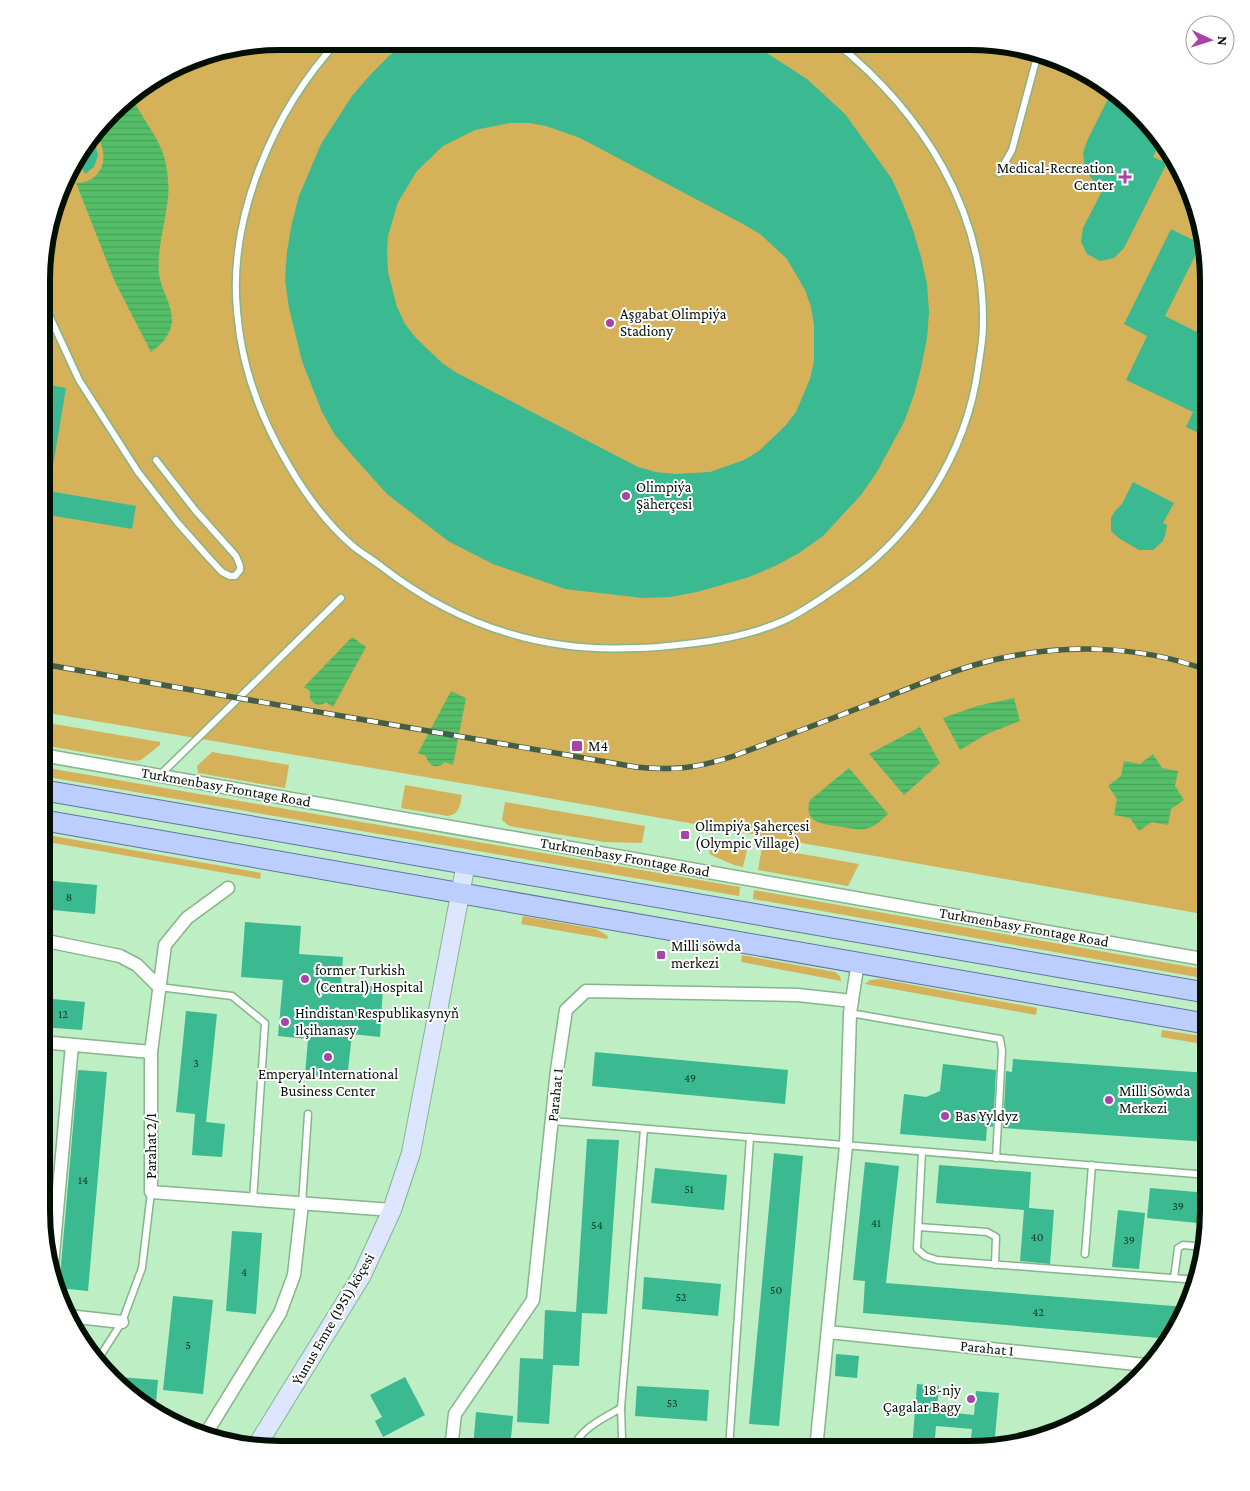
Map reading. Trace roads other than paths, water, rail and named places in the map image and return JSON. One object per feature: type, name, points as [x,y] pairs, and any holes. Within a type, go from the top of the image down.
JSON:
[{"type":"main road","points":[[50,791],[1200,992]]},
{"type":"main road","points":[[50,821],[1200,1023]]},
{"type":"street","name":"Turkmenbasy Frontage Road","points":[[50,755],[1200,959]]},
{"type":"street","name":"Ýunus Emre (1951) köçesi","points":[[260,1440],[362,1276],[392,1210],[411,1153],[466,863]]},
{"type":"street","name":"Parahat 2/1","points":[[228,888],[187,918],[165,946],[151,1052],[151,1192],[392,1210]]},
{"type":"street","points":[[50,942],[120,956],[137,965],[159,988]]},
{"type":"street","points":[[817,1441],[846,1146],[851,1007],[858,962]]},
{"type":"street","name":"Parahat 1","points":[[452,1441],[455,1414],[534,1300],[557,1070],[566,1010],[586,991],[798,994],[851,1007]]},
{"type":"street","points":[[50,1043],[151,1052]]},
{"type":"street","points":[[53,1251],[72,1045]]},
{"type":"street","points":[[208,1430],[280,1313],[294,1275],[302,1204]]},
{"type":"street","points":[[76,1317],[122,1322]]},
{"type":"street","name":"Parahat 1","points":[[828,1332],[1142,1365]]},
{"type":"lane","points":[[331,50],[308,78],[276,130],[253,186],[240,245],[236,306],[240,335],[255,394],[272,436],[294,476],[332,524],[353,546],[422,596],[463,616],[505,633],[564,646],[625,649],[720,640],[783,621],[810,606],[876,560],[892,543],[921,507],[942,473],[957,444],[968,414],[976,386],[983,320],[978,263],[960,205],[944,170],[917,125],[890,94],[843,50]]},
{"type":"lane","points":[[999,173],[1012,150],[1036,60]]},
{"type":"lane","points":[[50,317],[80,380],[138,472],[177,522],[217,567],[228,575],[235,576],[240,570],[236,556],[195,510],[156,460]]},
{"type":"lane","points":[[160,775],[341,598]]},
{"type":"lane","points":[[159,988],[232,996],[265,1023],[253,1200]]},
{"type":"lane","points":[[851,1007],[1000,1039],[1002,1051],[996,1158]]},
{"type":"lane","points":[[302,1204],[308,1114]]},
{"type":"lane","points":[[552,1121],[1200,1174]]},
{"type":"lane","points":[[623,1441],[621,1408],[644,1129]]},
{"type":"lane","points":[[730,1441],[750,1137]]},
{"type":"lane","points":[[922,1152],[917,1249],[926,1256],[937,1260],[1190,1279]]},
{"type":"lane","points":[[1086,1254],[1092,1165]]},
{"type":"lane","points":[[101,1355],[122,1322],[142,1268],[151,1192]]},
{"type":"lane","points":[[919,1227],[988,1232],[993,1234],[996,1237],[995,1265]]},
{"type":"lane","points":[[1174,1278],[1178,1248],[1183,1245],[1197,1246]]},
{"type":"lane","points":[[576,1441],[588,1428],[621,1408]]},
{"type":"railway","points":[[50,665],[636,767],[663,769],[697,766],[734,756],[938,677],[1006,657],[1035,652],[1094,649],[1153,655],[1200,668]]},
{"type":"place","name":"Medical-Recreation Center","points":[[1125,177]]},
{"type":"place","name":"Aşgabat Olimpiýa Stadiony","points":[[610,323]]},
{"type":"place","name":"Olimpiýa Şäherçesi","points":[[626,496]]},
{"type":"place","name":"M4","points":[[577,746]]},
{"type":"place","name":"Olimpiýa Şaherçesi (Olympic Village)","points":[[685,835]]},
{"type":"place","name":"Milli söwda merkezi","points":[[661,955]]},
{"type":"place","name":"former Turkish (Central) Hospital","points":[[305,979]]},
{"type":"place","name":"Hindistan Respublikasynyň Ilçihanasy","points":[[285,1022]]},
{"type":"place","name":"Emperyal International Business Center","points":[[328,1057]]},
{"type":"place","name":"Milli Söwda Merkezi","points":[[1109,1100]]},
{"type":"place","name":"Bas Yyldyz","points":[[945,1116]]},
{"type":"place","name":"18-njy Çagalar Bagy","points":[[971,1399]]}]
